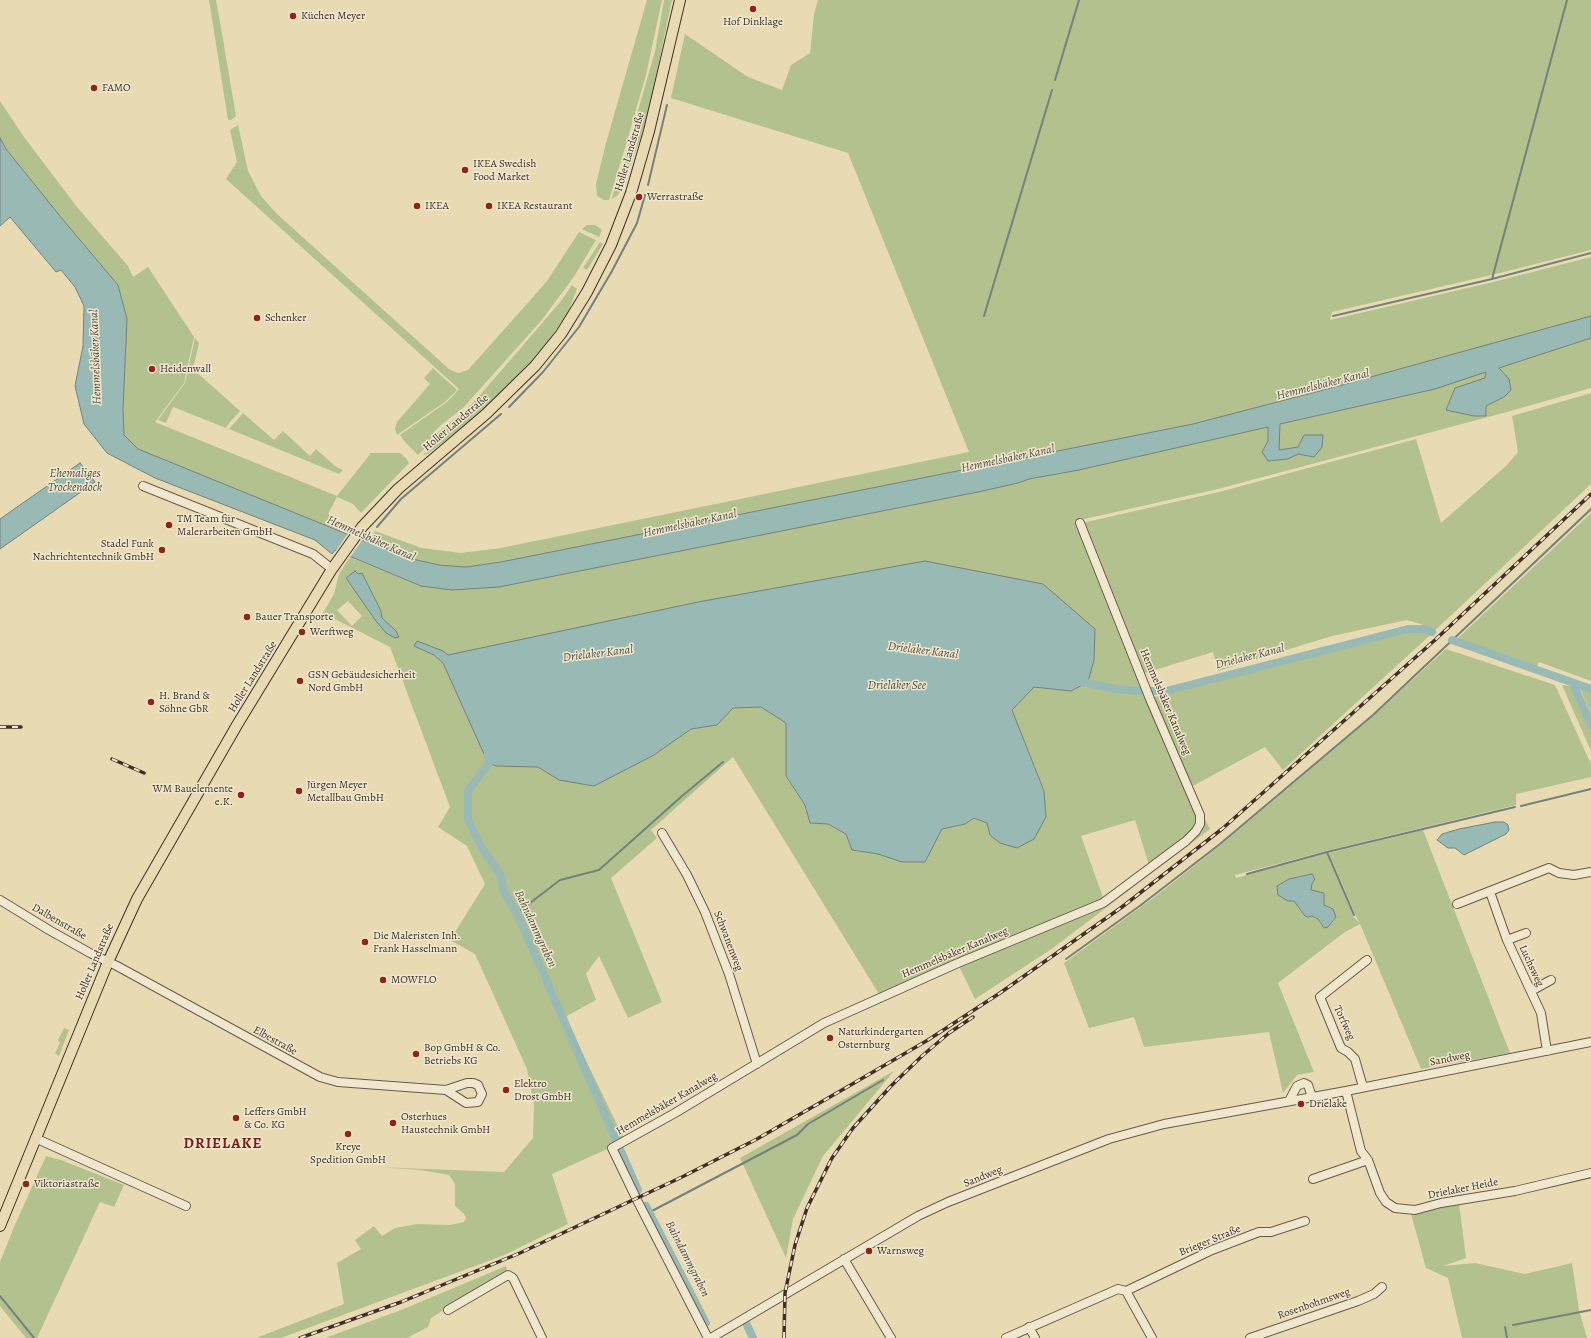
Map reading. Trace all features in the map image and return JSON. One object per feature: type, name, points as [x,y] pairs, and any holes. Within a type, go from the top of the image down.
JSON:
[{"type":"main road","name":"Holler Landstraße","points":[[0,1226],[108,962],[137,899],[237,725],[332,569],[355,535],[398,489],[486,414],[519,383],[558,339],[580,305],[611,245],[631,193],[649,131],[680,0]]},
{"type":"street","points":[[143,486],[313,554],[332,569]]},
{"type":"street","name":"Hemmelsbäker Kanalweg","points":[[708,1338],[612,1148],[670,1116],[830,1020],[978,955],[1097,906],[1120,891],[1186,841],[1196,831],[1200,824],[1200,815],[1150,699],[1080,523]]},
{"type":"street","name":"Schwanenweg","points":[[662,833],[687,875],[705,912],[729,974],[757,1064]]},
{"type":"street","points":[[1457,904],[1549,868],[1558,873],[1574,875],[1591,872]]},
{"type":"street","name":"Luchsweg","points":[[1490,892],[1507,940],[1541,1013],[1547,1051]]},
{"type":"street","name":"Dalbenstraße","points":[[0,900],[49,930],[108,962]]},
{"type":"street","points":[[1507,940],[1526,933]]},
{"type":"street","name":"Torfweg","points":[[1363,1088],[1355,1059],[1341,1048],[1320,997],[1367,960]]},
{"type":"street","name":"Elbestraße","points":[[108,962],[320,1077],[338,1082],[446,1090]]},
{"type":"street","points":[[1531,991],[1551,980]]},
{"type":"street","name":"Sandweg","points":[[711,1338],[915,1218],[948,1202],[1109,1139],[1164,1124],[1363,1088],[1591,1042]]},
{"type":"street","points":[[1289,1101],[1298,1086],[1304,1083],[1308,1085],[1312,1097]]},
{"type":"street","name":"Drielaker Heide","points":[[1346,1091],[1361,1151],[1368,1160],[1378,1190],[1386,1202],[1395,1208],[1409,1210],[1515,1191],[1591,1173]]},
{"type":"street","points":[[35,1138],[186,1206]]},
{"type":"street","points":[[1313,1179],[1368,1160]]},
{"type":"street","name":"Brieger Straße","points":[[1126,1291],[1212,1250],[1259,1232],[1271,1232],[1305,1221]]},
{"type":"street","points":[[844,1259],[892,1338]]},
{"type":"street","points":[[448,1310],[508,1275],[512,1278],[542,1338]]},
{"type":"street","name":"Rosenbohmsweg","points":[[1250,1338],[1358,1301],[1374,1294],[1382,1286]]},
{"type":"street","points":[[1006,1338],[1118,1290],[1126,1291],[1152,1338]]},
{"type":"street","points":[[1029,1327],[1035,1338]]},
{"type":"green space","points":[[209,0],[216,0],[236,116],[231,120],[228,120]]},
{"type":"green space","points":[[647,0],[662,0],[646,75],[625,148],[609,200],[604,200],[597,196],[596,184],[606,143]]},
{"type":"green space","points":[[664,0],[672,0],[646,122],[623,186],[618,195],[612,199],[655,51]]},
{"type":"green space","points":[[818,0],[1591,0],[1591,250],[1332,312],[1330,320],[1493,282],[1591,257],[1591,316],[1331,388],[1193,424],[501,562],[466,567],[439,565],[412,559],[369,541],[375,531],[422,548],[461,553],[501,548],[969,452],[848,153],[671,98],[685,34],[748,77],[782,90],[791,65],[810,53],[814,14]]},
{"type":"green space","points":[[0,101],[24,137],[77,207],[128,266],[133,277],[148,267],[194,337],[184,383],[155,422],[337,496],[371,453],[400,453],[406,458],[409,463],[361,513],[353,504],[337,497],[328,514],[336,518],[341,523],[340,531],[138,449],[124,435],[118,285],[6,149],[0,138]]},
{"type":"green space","points":[[238,125],[248,171],[261,196],[277,214],[449,369],[458,373],[468,370],[547,281],[579,232],[596,240],[573,278],[541,321],[463,408],[434,432],[429,444],[418,455],[400,435],[447,402],[459,389],[226,179],[237,162],[230,130]]},
{"type":"green space","points":[[587,225],[595,225],[602,230],[599,237],[582,229]]},
{"type":"green space","points":[[600,242],[603,244],[587,270],[583,268]]},
{"type":"green space","points":[[572,285],[577,289],[568,312],[543,349],[528,367],[495,400],[428,454],[423,455],[433,444],[437,433],[468,408],[561,301]]},
{"type":"green space","points":[[195,338],[199,343],[193,369],[240,411],[226,428],[173,407],[166,423],[158,420],[185,383]]},
{"type":"green space","points":[[1591,338],[1591,388],[1507,412],[1218,489],[1076,520],[1196,812],[1198,821],[1194,829],[1185,838],[1149,865],[1135,820],[1081,836],[1104,900],[962,958],[879,994],[733,757],[651,830],[657,838],[611,878],[662,1002],[628,1018],[599,956],[586,974],[596,1000],[565,1017],[625,1141],[552,1174],[568,1224],[502,1256],[281,1338],[256,1338],[344,1304],[337,1263],[361,1249],[355,1240],[374,1226],[382,1236],[395,1228],[417,1224],[450,1225],[464,1222],[466,1218],[464,1214],[455,1206],[455,1184],[449,1175],[420,1170],[376,1167],[504,1172],[533,1138],[534,1105],[527,1069],[475,954],[450,940],[485,884],[467,846],[438,827],[450,807],[390,647],[323,613],[334,594],[339,574],[350,557],[421,586],[499,587],[978,492],[1029,479],[1079,470],[1268,427],[1268,441],[1262,452],[1288,459],[1298,454],[1314,457],[1298,447],[1278,450],[1280,424],[1435,389],[1486,372],[1485,378],[1455,388],[1446,410],[1474,416],[1486,416],[1486,406],[1504,397],[1509,379],[1499,368]],"holes":[[[355,571],[358,574],[362,574],[381,611],[382,618],[396,631],[399,636],[387,633],[376,621],[346,578]],[[348,601],[362,616],[352,626],[337,610]],[[417,642],[443,651],[448,655],[1088,682],[1071,691],[1034,687],[1012,710],[1044,791],[990,835],[987,823],[974,818],[965,824],[942,829],[925,862],[902,862],[878,854],[852,850],[846,834],[828,824],[810,823],[805,805],[786,776],[786,723],[761,707],[733,708],[717,725],[691,729],[654,755],[593,786],[559,780],[538,767],[496,766],[443,663],[434,655],[414,646]]]},
{"type":"green space","points":[[433,368],[457,390],[445,402],[397,435],[395,429],[397,422],[430,384],[424,378]]},
{"type":"green space","points":[[1591,393],[1591,484],[1428,637],[1283,770],[1265,747],[1191,787],[1154,697],[1413,629],[1427,630],[1430,627],[1407,620],[1332,636],[1218,671],[1213,652],[1145,673],[1082,523],[1219,492],[1416,439],[1441,523],[1507,465],[1518,452],[1512,416]]},
{"type":"green space","points":[[243,413],[274,440],[283,431],[310,456],[316,449],[335,466],[343,470],[339,474],[229,429]]},
{"type":"green space","points":[[1591,513],[1591,681],[1539,662],[1536,668],[1457,639]]},
{"type":"green space","points":[[1446,649],[1555,685],[1591,764],[1591,777],[1516,794],[1516,805],[1326,851],[1235,875],[1236,878],[1327,853],[1353,916],[1359,923],[1329,853],[1423,830],[1510,1053],[1421,1069],[1360,924],[1345,932],[1278,983],[1314,1072],[1297,1075],[1283,1093],[1269,1032],[1144,1047],[1134,1017],[1089,1028],[1064,963],[1156,896],[1222,844],[1373,716]],"holes":[[[1312,884],[1311,890],[1324,893],[1324,905],[1328,906],[1336,918],[1328,927],[1320,924],[1318,919],[1312,916],[1305,916],[1294,901]]]},
{"type":"green space","points":[[1562,685],[1571,686],[1575,693],[1591,730],[1591,751]]},
{"type":"green space","points":[[1580,688],[1591,692],[1591,714]]},
{"type":"green space","points":[[1204,817],[1210,829],[1053,948],[975,999],[959,966],[1099,910],[1198,834]]},
{"type":"green space","points":[[64,1028],[69,1030],[59,1056],[55,1053],[60,1043],[58,1040]]},
{"type":"green space","points":[[894,1071],[823,1156],[793,1219],[786,1258],[740,1158]]},
{"type":"green space","points":[[46,1156],[61,1160],[124,1185],[114,1207],[100,1202],[37,1338],[26,1338],[0,1306],[0,1262]]},
{"type":"green space","points":[[1459,1203],[1466,1258],[1443,1266],[1475,1263],[1525,1274],[1572,1263],[1579,1310],[1587,1338],[1462,1338],[1448,1278],[1426,1268],[1411,1214]]},
{"type":"green space","points":[[506,1266],[507,1271],[431,1318],[428,1327],[407,1338],[325,1338],[401,1310]]},
{"type":"water","name":"Hemmelsbäker Kanal","points":[[0,138],[6,149],[118,285],[127,319],[123,409],[124,435],[138,449],[364,541],[369,541],[412,559],[439,565],[466,567],[501,562],[1193,424],[1331,388],[1591,316],[1591,338],[1499,368],[1509,379],[1511,390],[1504,397],[1486,406],[1486,416],[1474,416],[1446,410],[1455,388],[1485,378],[1486,372],[1435,389],[1280,424],[1279,450],[1298,447],[1304,435],[1323,435],[1322,447],[1314,457],[1298,454],[1288,459],[1268,461],[1262,452],[1268,441],[1268,427],[1079,470],[1029,479],[978,492],[499,587],[452,590],[421,586],[335,550],[332,554],[315,540],[155,478],[107,453],[84,424],[75,386],[83,346],[84,306],[75,287],[61,270],[56,272],[10,217],[0,226]]},
{"type":"water","name":"Ehemaliges Trockendock","points":[[80,463],[95,482],[0,549],[0,519]]},
{"type":"water","name":"Drielaker See","points":[[925,561],[1043,584],[1095,629],[1094,660],[1088,682],[1071,691],[1034,687],[1012,710],[1044,791],[1046,817],[1034,839],[1017,848],[1000,843],[990,835],[987,823],[974,818],[965,824],[942,829],[925,862],[902,862],[878,854],[852,850],[846,834],[828,824],[810,823],[805,805],[786,776],[786,723],[761,707],[733,708],[717,725],[691,729],[654,755],[594,786],[559,780],[538,767],[496,766],[489,763],[484,754],[443,663],[434,655],[414,646],[417,641],[443,651],[448,655],[698,602]]},
{"type":"water","points":[[355,571],[358,574],[362,573],[381,611],[382,618],[396,631],[399,637],[395,638],[386,633],[346,578]]},
{"type":"water","points":[[1495,822],[1504,822],[1508,825],[1509,830],[1506,834],[1464,855],[1455,848],[1448,848],[1437,840],[1442,834]]},
{"type":"water","points":[[1312,874],[1315,879],[1311,890],[1324,893],[1324,905],[1333,909],[1336,917],[1328,927],[1324,928],[1318,919],[1312,916],[1305,916],[1294,901],[1288,901],[1278,895],[1277,886],[1289,879]]},
{"type":"pier","points":[[349,532],[363,539],[349,559],[335,552]]},
{"type":"waterway","points":[[1055,80],[1079,0]]},
{"type":"waterway","points":[[1492,279],[1567,0]]},
{"type":"waterway","points":[[984,316],[1052,90]]},
{"type":"waterway","points":[[648,185],[667,105]]},
{"type":"waterway","points":[[509,407],[543,372],[579,327],[612,271],[637,223],[645,195]]},
{"type":"waterway","points":[[1333,316],[1492,279],[1591,253]]},
{"type":"waterway","points":[[377,527],[401,499],[501,414]]},
{"type":"waterway","points":[[1066,959],[1141,905],[1220,844],[1373,715],[1591,509]]},
{"type":"waterway","name":"Drielaker Kanal","points":[[1078,681],[1115,689],[1166,691],[1408,629],[1426,629],[1432,632]]},
{"type":"waterway","name":"Drielaker Kanal","points":[[1452,640],[1591,689]]},
{"type":"waterway","points":[[1573,683],[1591,725]]},
{"type":"waterway","name":"Bahndammgraben","points":[[488,754],[489,763],[468,791],[468,820],[482,848],[500,874],[505,894],[517,913],[617,1142]]},
{"type":"waterway","points":[[517,913],[560,880],[599,870],[682,796],[723,762]]},
{"type":"waterway","points":[[1521,806],[1591,789]]},
{"type":"waterway","points":[[1247,874],[1327,852],[1515,807]]},
{"type":"waterway","points":[[1327,852],[1354,915]]},
{"type":"waterway","points":[[650,1212],[797,1135],[808,1124],[883,1080]]},
{"type":"waterway","name":"Bahndammgraben","points":[[621,1151],[638,1190]]},
{"type":"waterway","name":"Bahndammgraben","points":[[646,1206],[706,1323]]},
{"type":"waterway","points":[[0,1296],[34,1338]]},
{"type":"waterway","points":[[1513,1325],[1591,1310]]},
{"type":"waterway","name":"Bahndammgraben","points":[[747,1325],[753,1338]]},
{"type":"waterway","points":[[1505,1327],[1507,1338]]},
{"type":"railway","points":[[300,1338],[401,1302],[520,1253],[682,1177],[757,1139],[842,1090],[928,1040],[1000,993],[1122,907],[1222,829],[1435,640],[1591,494]]},
{"type":"railway","points":[[0,727],[21,727]]},
{"type":"railway","points":[[112,759],[144,773]]},
{"type":"railway","points":[[784,1338],[785,1293],[795,1245],[807,1208],[832,1158],[853,1128],[891,1086],[922,1056],[949,1033],[973,1017]]},
{"type":"place","name":"Hof Dinklage","points":[[753,9]]},
{"type":"place","name":"Küchen Meyer","points":[[293,16]]},
{"type":"place","name":"FAMO","points":[[94,88]]},
{"type":"place","name":"IKEA Swedish Food Market","points":[[465,170]]},
{"type":"place","name":"Werrastraße","points":[[639,197]]},
{"type":"place","name":"IKEA","points":[[417,206]]},
{"type":"place","name":"IKEA Restaurant","points":[[489,206]]},
{"type":"place","name":"Schenker","points":[[257,318]]},
{"type":"place","name":"Heidenwall","points":[[152,369]]},
{"type":"place","name":"TM Team für Malerarbeiten GmbH","points":[[169,525]]},
{"type":"place","name":"Stadel Funk Nachrichtentechnik GmbH","points":[[162,550]]},
{"type":"place","name":"Bauer Transporte","points":[[247,617]]},
{"type":"place","name":"Werftweg","points":[[302,632]]},
{"type":"place","name":"GSN Gebäudesicherheit Nord GmbH","points":[[300,681]]},
{"type":"place","name":"H. Brand & Söhne GbR","points":[[151,702]]},
{"type":"place","name":"Jürgen Meyer Metallbau GmbH","points":[[299,791]]},
{"type":"place","name":"WM Bauelemente e.K.","points":[[241,795]]},
{"type":"place","name":"Die Maleristen Inh. Frank Hasselmann","points":[[365,942]]},
{"type":"place","name":"MOWFLO","points":[[383,980]]},
{"type":"place","name":"Naturkindergarten Osternburg","points":[[830,1038]]},
{"type":"place","name":"Bop GmbH & Co. Betriebs KG","points":[[416,1054]]},
{"type":"place","name":"Elektro Drost GmbH","points":[[506,1090]]},
{"type":"place","name":"Drielake","points":[[1301,1104]]},
{"type":"place","name":"Leffers GmbH & Co. KG","points":[[236,1118]]},
{"type":"place","name":"Osterhues Haustechnik GmbH","points":[[393,1123]]},
{"type":"place","name":"Kreye Spedition GmbH","points":[[348,1134]]},
{"type":"place","name":"Viktoriastraße","points":[[26,1184]]},
{"type":"place","name":"Warnsweg","points":[[869,1251]]},
{"type":"district","name":"DRIELAKE","points":[[223,1144]]}]
